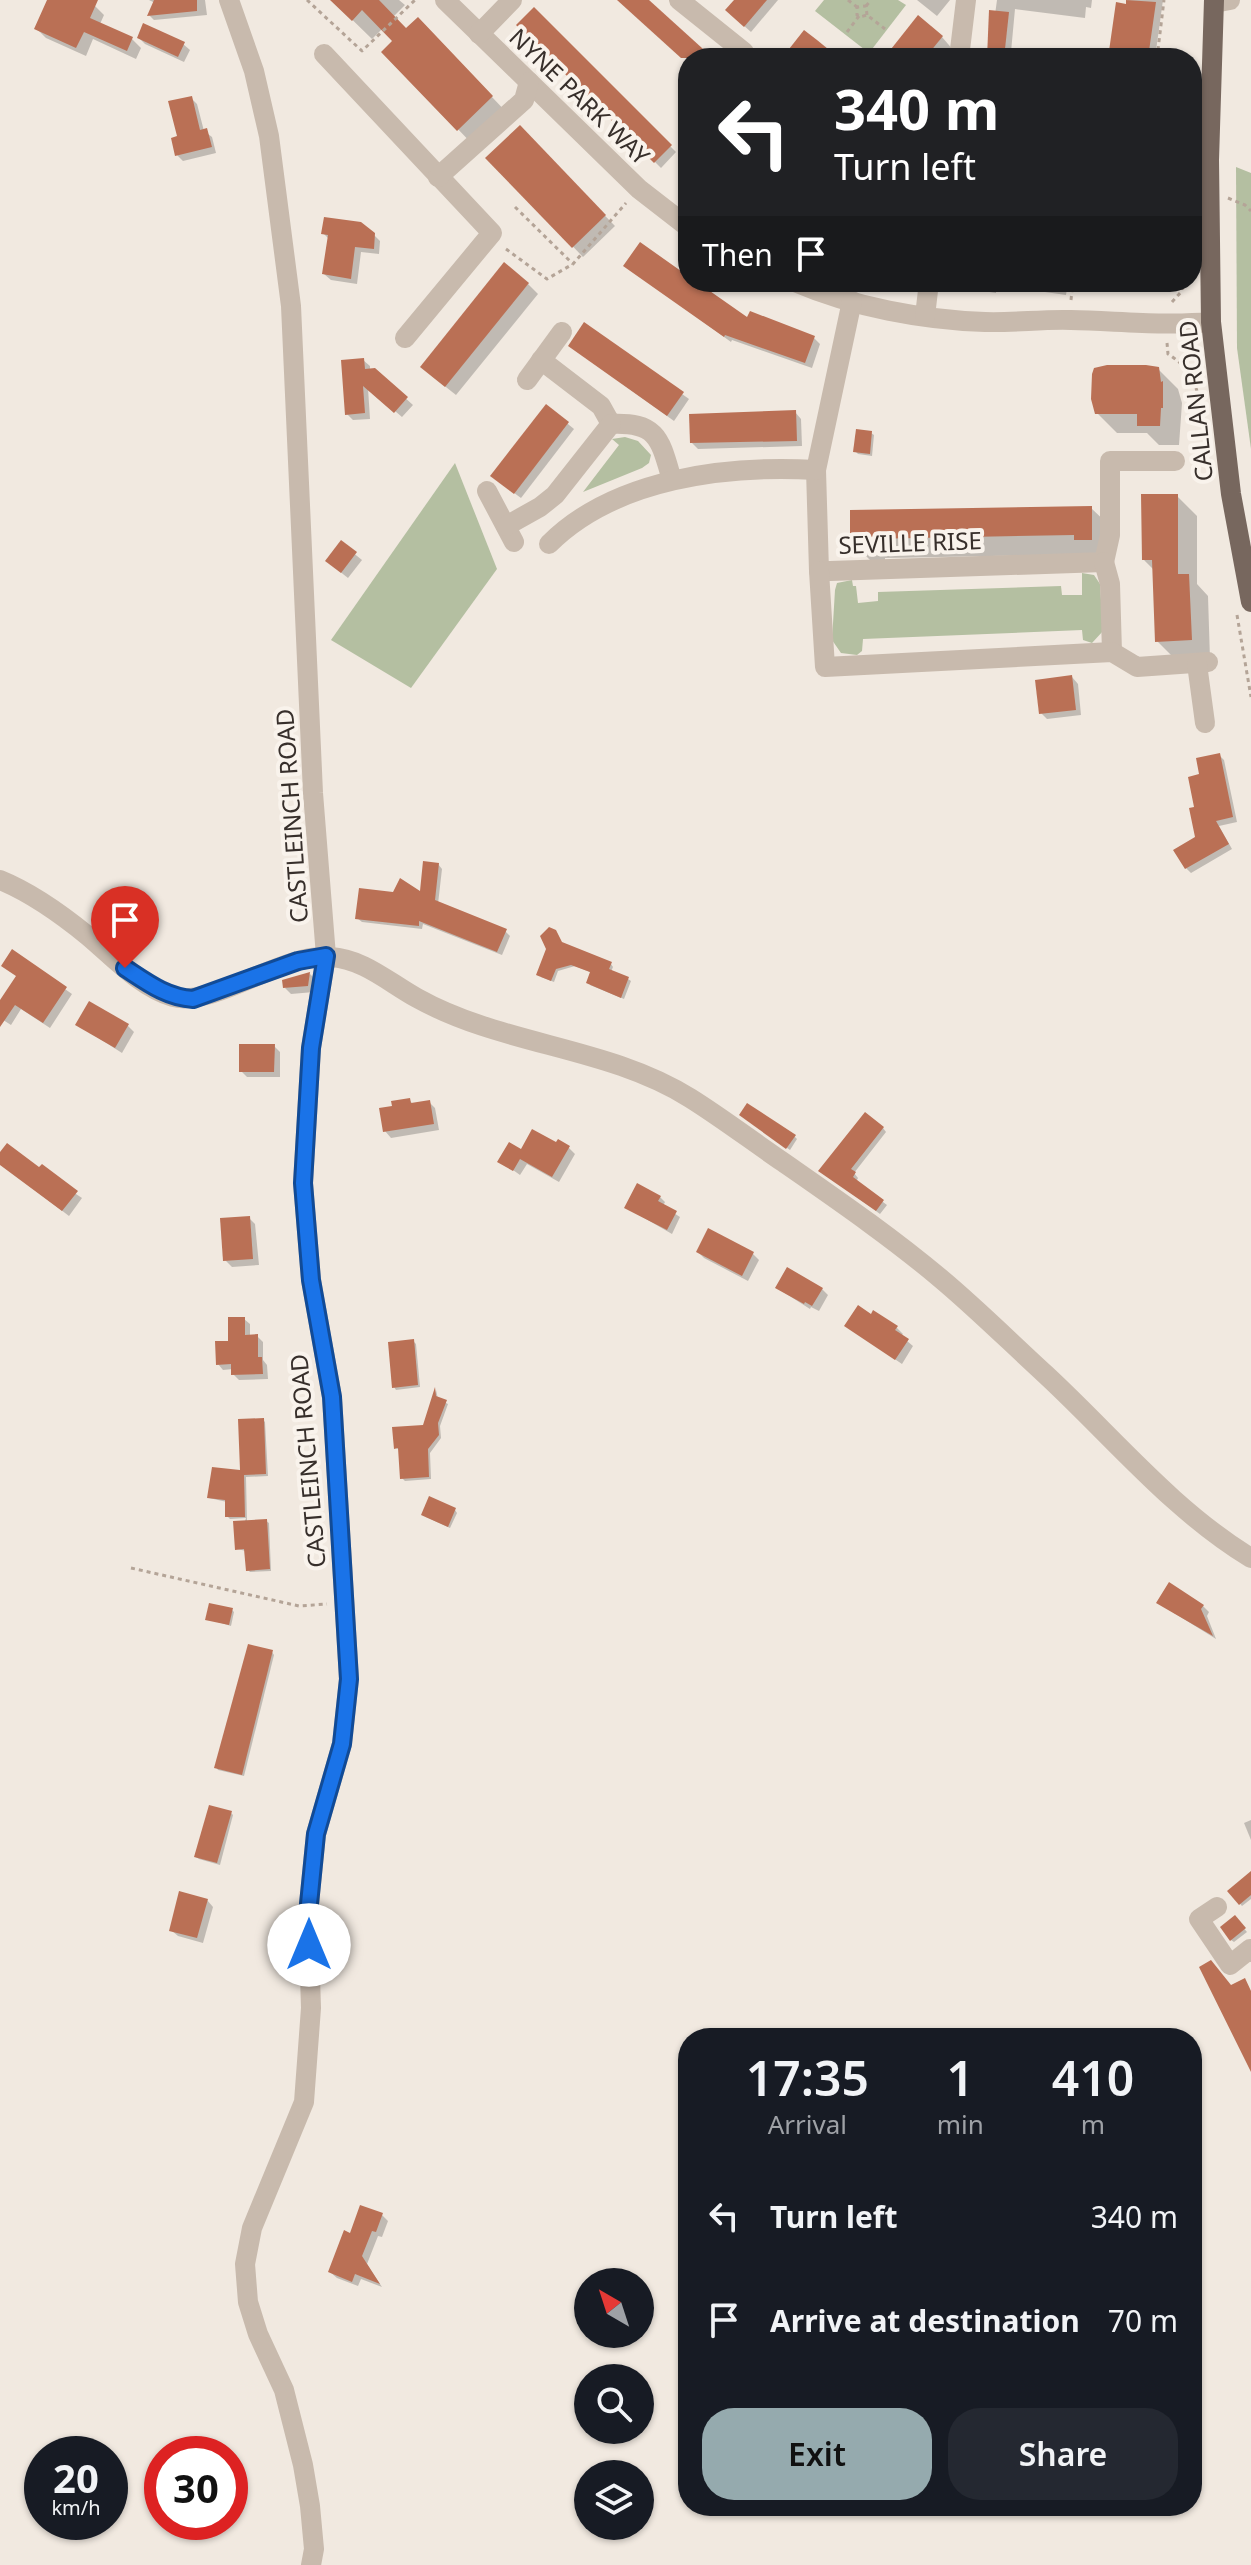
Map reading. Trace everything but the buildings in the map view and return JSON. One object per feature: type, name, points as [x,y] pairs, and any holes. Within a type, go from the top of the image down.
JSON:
[{"type":"main road","name":"CALLAN ROAD","points":[[1219,1],[1209,160],[1211,322],[1231,494],[1251,602]]},
{"type":"street","name":"CASTLEINCH ROAD","points":[[229,0],[254,71],[269,136],[291,306],[313,793],[326,956],[311,1048],[303,1183],[311,1280],[332,1397],[349,1679],[343,1731],[316,1834],[308,1914],[311,2008],[304,2102],[252,2228],[245,2264],[248,2302],[258,2334],[284,2390],[303,2465],[314,2549],[311,2565]]},
{"type":"street","name":"NYNE PARK WAY","points":[[445,0],[643,192],[678,219]]},
{"type":"street","points":[[479,34],[512,0]]},
{"type":"street","points":[[960,48],[966,0]]},
{"type":"street","points":[[687,2],[739,48]]},
{"type":"street","points":[[324,54],[492,233],[405,338]]},
{"type":"street","points":[[438,177],[524,100],[529,82]]},
{"type":"street","points":[[825,292],[852,301],[925,316],[985,322],[1211,322]]},
{"type":"street","points":[[925,316],[928,292]]},
{"type":"street","name":"SEVILLE RISE","points":[[852,301],[816,470],[819,571],[1104,562]]},
{"type":"street","points":[[527,380],[562,332]]},
{"type":"street","points":[[541,360],[601,406],[611,424]]},
{"type":"street","points":[[487,491],[510,534],[555,495],[611,424],[632,423],[653,432],[664,452],[672,480]]},
{"type":"street","points":[[1112,652],[1110,584],[1104,562],[1110,535],[1110,461],[1175,461]]},
{"type":"street","points":[[549,544],[585,515],[611,501],[672,480],[698,475],[794,468],[816,470]]},
{"type":"street","points":[[819,571],[825,667],[1112,652],[1137,667],[1202,663],[1205,723]]},
{"type":"street","points":[[0,880],[51,907],[125,968],[175,998],[207,996],[298,961],[326,956],[365,966],[419,999],[497,1032],[614,1063],[652,1077],[690,1098],[878,1228],[941,1279],[1084,1411],[1146,1474],[1206,1527],[1251,1558]]},
{"type":"street","points":[[1217,1907],[1199,1919],[1230,1965],[1250,1949],[1251,1952]]},
{"type":"path","points":[[307,0],[362,51],[415,0]]},
{"type":"path","points":[[848,0],[857,7],[859,16]]},
{"type":"path","points":[[857,7],[866,6],[871,0]]},
{"type":"path","points":[[1158,48],[1164,0]]},
{"type":"path","points":[[866,6],[869,11],[867,15]]},
{"type":"path","points":[[847,32],[859,16],[867,15],[885,29]]},
{"type":"path","points":[[506,249],[547,279],[573,264],[643,192]]},
{"type":"path","points":[[1225,197],[1245,205],[1251,211]]},
{"type":"path","points":[[515,207],[573,264]]},
{"type":"path","points":[[131,1568],[299,1606],[345,1604]]},
{"type":"green space","points":[[824,0],[898,0],[906,5],[873,48],[863,48],[815,11]]},
{"type":"green space","points":[[1236,167],[1251,173],[1251,449],[1237,348]]},
{"type":"green space","points":[[625,437],[638,441],[651,455],[649,463],[583,492],[619,445],[612,439]]},
{"type":"green space","points":[[455,463],[497,569],[411,688],[331,640]]},
{"type":"green space","points":[[1082,573],[1094,575],[1100,584],[1103,631],[1092,643],[1083,640],[1082,630],[863,639],[862,651],[857,655],[841,653],[832,640],[837,583],[852,580],[858,603],[878,601],[878,592],[1061,586],[1062,595],[1082,595]]},
{"type":"route","points":[[125,968],[159,991],[175,998],[193,999],[298,961],[326,956],[311,1048],[303,1183],[311,1280],[332,1397],[349,1679],[342,1744],[316,1834],[308,1914],[309,1945]]}]
